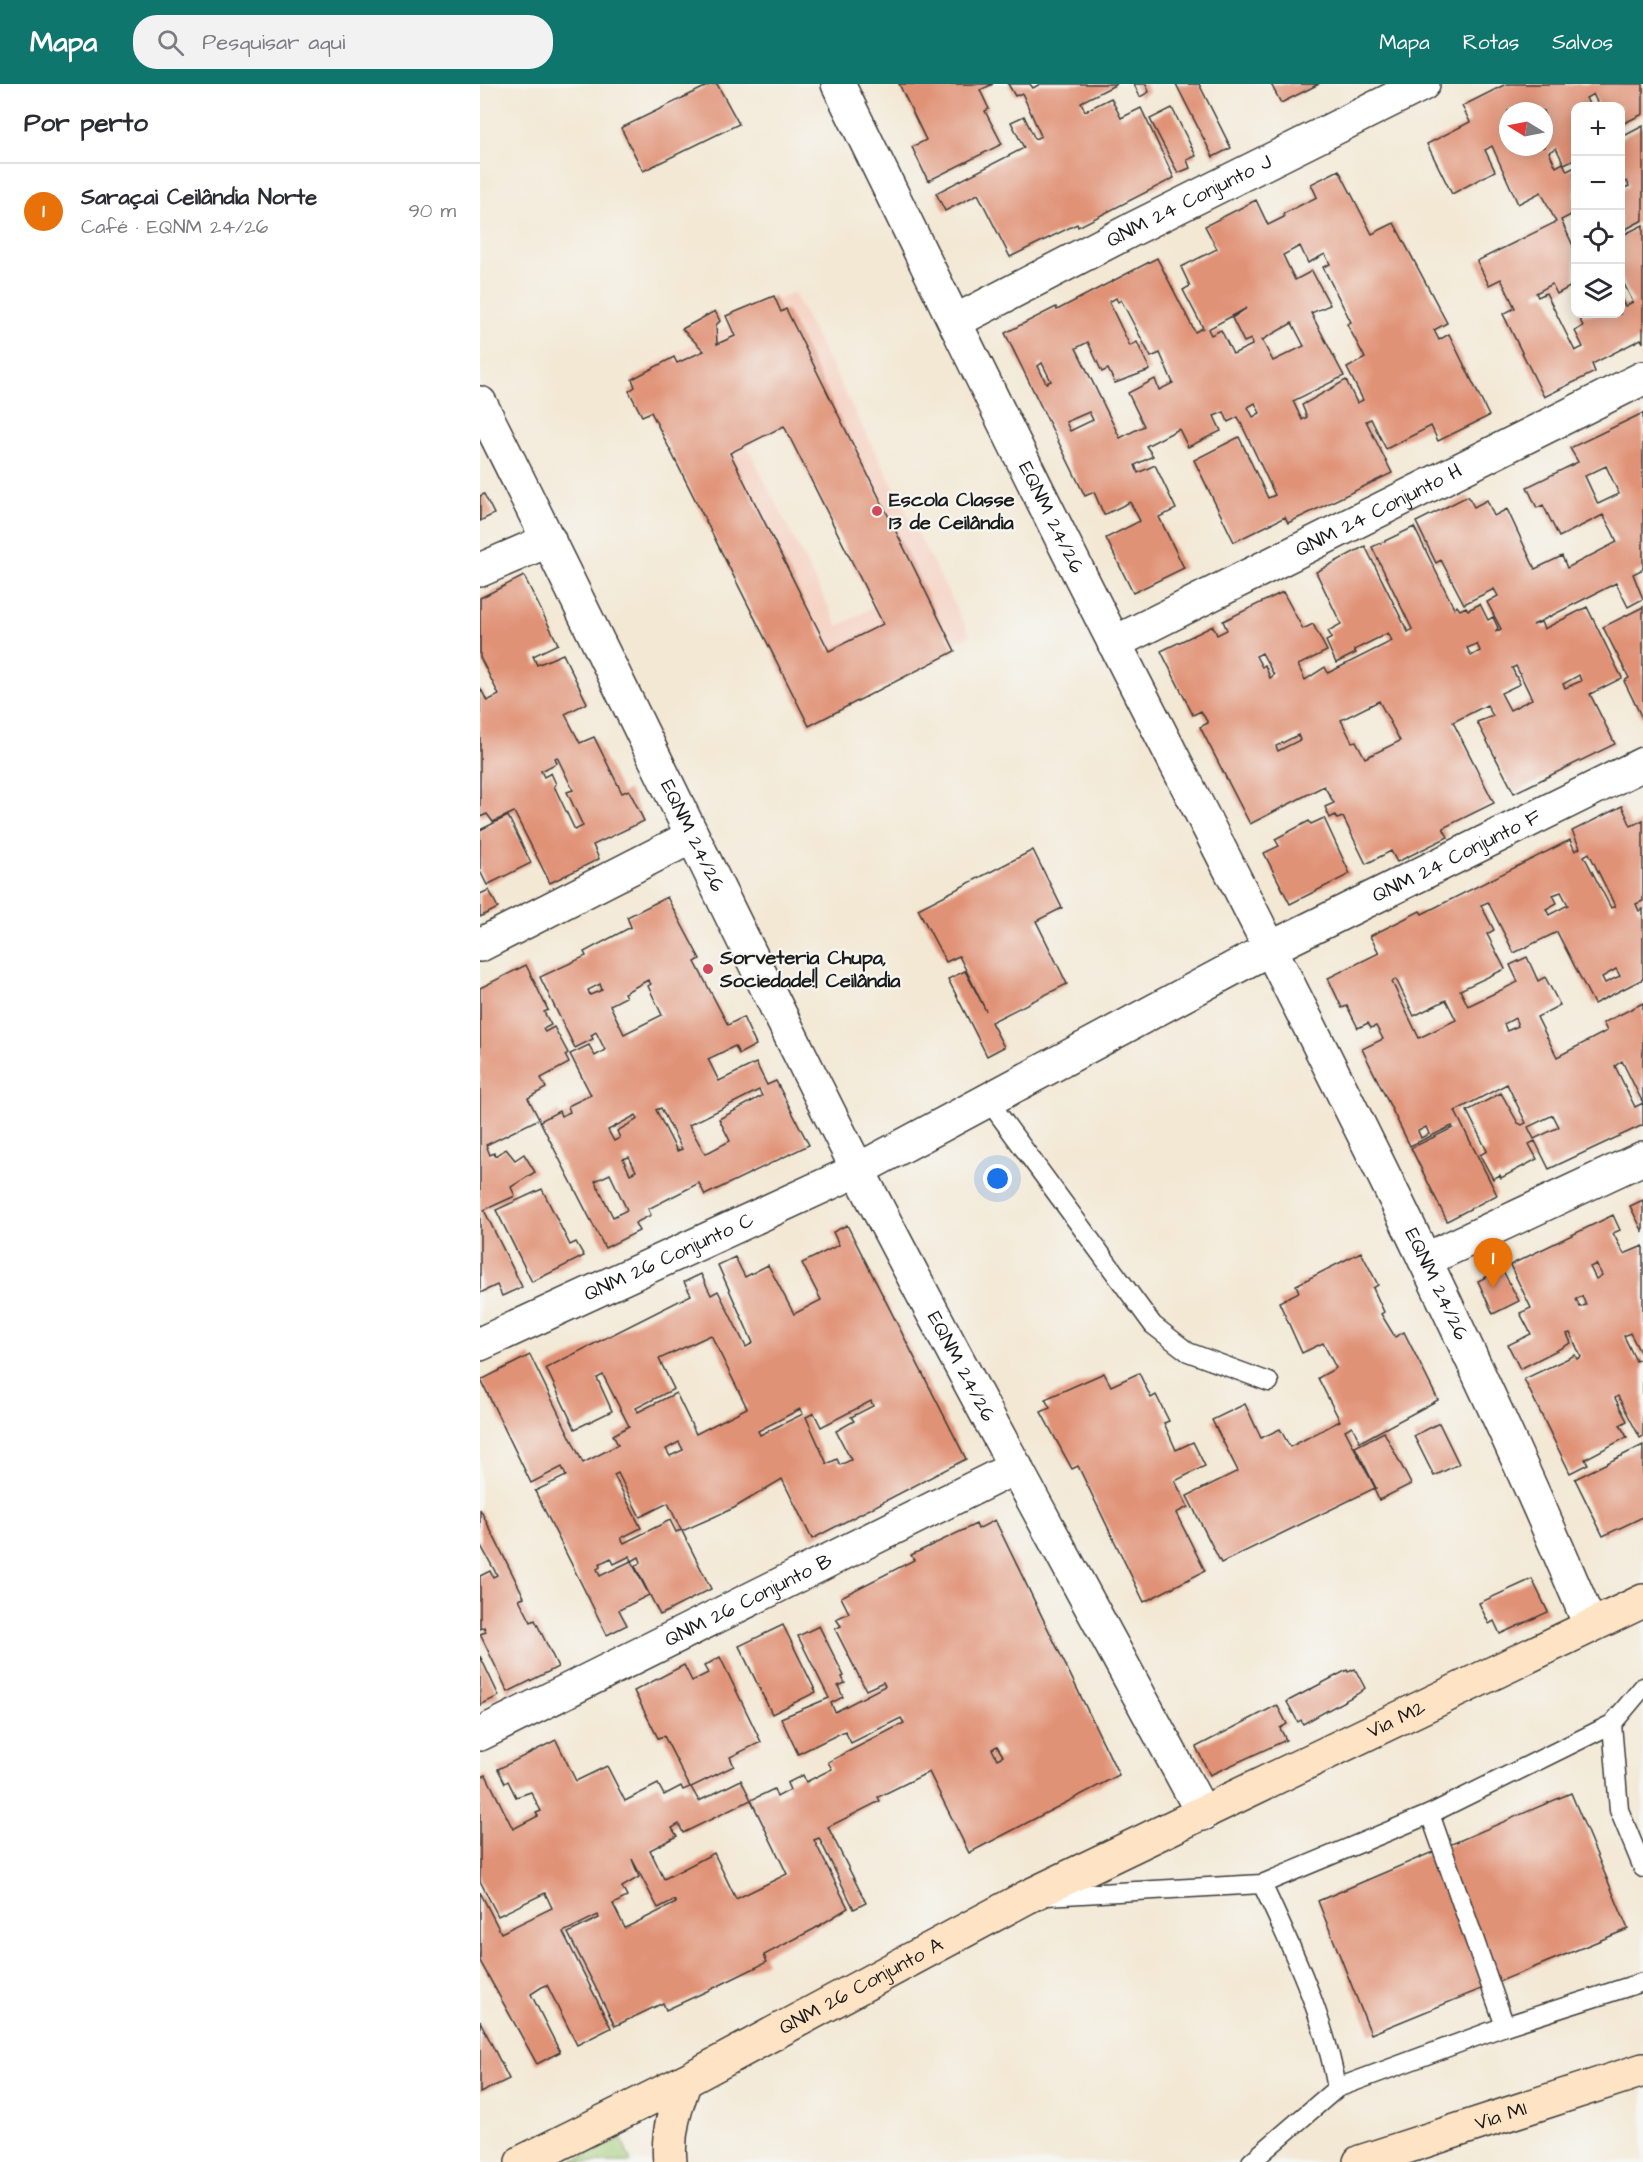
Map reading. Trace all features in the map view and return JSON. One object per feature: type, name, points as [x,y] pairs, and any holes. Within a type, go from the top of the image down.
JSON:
[{"type":"main road","name":"Via M2","points":[[1203,1814],[1643,1600]]},
{"type":"main road","name":"QNM 26 Conjunto A","points":[[522,2162],[685,2081],[1027,1898],[1203,1814]]},
{"type":"main road","name":"Via M1","points":[[1360,2162],[1643,2070]]},
{"type":"main road","points":[[670,2162],[668,2141],[670,2125],[685,2081]]},
{"type":"street","name":"EQNM 24/26","points":[[838,84],[1114,643],[1271,948],[1425,1260],[1541,1507],[1590,1625]]},
{"type":"street","name":"QNM 24 Conjunto J","points":[[956,321],[1135,228],[1423,84]]},
{"type":"street","name":"QNM 24 Conjunto H","points":[[1114,643],[1643,378]]},
{"type":"street","name":"EQNM 24/26","points":[[480,403],[549,540],[691,837],[858,1170],[1203,1814]]},
{"type":"street","points":[[480,570],[549,540]]},
{"type":"street","name":"QNM 24 Conjunto F","points":[[1271,948],[1643,764]]},
{"type":"street","points":[[480,945],[691,837]]},
{"type":"street","points":[[858,1170],[1271,948]]},
{"type":"street","points":[[1425,1260],[1643,1158]]},
{"type":"street","name":"QNM 26 Conjunto C","points":[[480,1344],[858,1170]]},
{"type":"street","name":"QNM 26 Conjunto B","points":[[480,1734],[1016,1467]]},
{"type":"lane","points":[[988,1100],[1153,1325],[1188,1352],[1269,1382]]},
{"type":"lane","points":[[1027,1898],[1262,1884],[1430,1814],[1612,1724],[1643,1687]]},
{"type":"lane","points":[[1612,1724],[1619,1810],[1643,1868]]},
{"type":"lane","points":[[1430,1814],[1505,2026]]},
{"type":"lane","points":[[1262,1884],[1293,1951],[1318,2014],[1331,2053],[1338,2088]]},
{"type":"lane","points":[[1251,2162],[1338,2088],[1505,2026],[1643,1982]]},
{"type":"shaded area","name":"Escola Classe 13 de Ceilândia","points":[[793,292],[970,635],[825,711],[648,367]],"holes":[[[790,396],[891,598],[838,626],[736,424]]]},
{"type":"green space","points":[[621,2138],[631,2162],[572,2162]]},
{"type":"building","points":[[711,84],[717,84],[739,124],[643,171],[621,128]]},
{"type":"building","points":[[899,84],[993,84],[980,90],[989,109],[985,111],[1002,144],[928,181],[912,147],[926,140]]},
{"type":"building","points":[[1008,84],[1030,84],[1033,88],[1040,84],[1117,84],[1081,102],[1085,111],[1111,98],[1121,118],[1141,108],[1174,178],[1078,227],[1077,224],[1010,257],[978,194],[945,211],[936,193],[1024,148],[1011,122],[1024,116],[1035,139],[1041,136],[1022,93],[1015,96]]},
{"type":"building","points":[[1134,84],[1146,84],[1149,92],[1140,97]]},
{"type":"building","points":[[1176,84],[1199,84],[1231,148],[1213,157]]},
{"type":"building","points":[[1271,84],[1319,84],[1281,103]]},
{"type":"building","points":[[1506,84],[1643,84],[1643,114],[1625,123],[1625,102],[1597,102],[1593,94],[1586,98],[1588,102],[1571,102],[1571,161],[1564,164],[1556,148],[1553,150],[1553,102],[1499,102],[1499,156],[1551,156],[1556,167],[1563,163],[1567,171],[1571,169],[1571,215],[1561,220],[1571,241],[1571,286],[1557,294],[1552,284],[1536,293],[1538,297],[1546,293],[1575,351],[1583,347],[1575,331],[1583,326],[1579,318],[1625,318],[1625,306],[1633,302],[1625,286],[1625,234],[1643,225],[1643,343],[1641,339],[1592,364],[1595,372],[1544,397],[1503,314],[1515,308],[1501,279],[1489,285],[1477,261],[1556,222],[1541,192],[1518,204],[1492,146],[1485,150],[1495,171],[1452,194],[1427,144],[1470,122],[1462,106]]},
{"type":"building","points":[[1172,108],[1196,156],[1187,160],[1190,168],[1178,173],[1150,119]]},
{"type":"building","points":[[1643,126],[1643,220],[1625,229],[1625,188],[1629,186],[1627,181],[1625,182],[1625,135]]},
{"type":"building","points":[[1339,170],[1372,234],[1394,223],[1447,323],[1434,330],[1439,340],[1449,334],[1489,416],[1438,441],[1431,426],[1386,449],[1371,419],[1366,421],[1392,473],[1288,523],[1285,517],[1234,542],[1194,460],[1239,437],[1268,498],[1275,495],[1238,417],[1228,422],[1224,412],[1214,416],[1221,431],[1188,447],[1179,429],[1146,446],[1153,456],[1135,465],[1138,473],[1155,465],[1176,509],[1159,517],[1184,568],[1133,593],[1106,538],[1140,521],[1130,502],[1104,515],[1094,492],[1085,496],[1005,333],[1056,307],[1057,310],[1157,258],[1195,332],[1203,328],[1183,290],[1190,286],[1181,267],[1217,249],[1205,226],[1256,200],[1268,225],[1284,217],[1283,214],[1317,197],[1311,184]],"holes":[[[1300,246],[1308,263],[1325,254],[1330,264],[1323,267],[1351,322],[1347,324],[1365,358],[1347,368],[1363,400],[1357,403],[1346,380],[1302,405],[1307,417],[1302,420],[1293,401],[1344,376],[1311,313],[1330,305],[1312,271],[1295,280],[1283,255]],[[1116,298],[1118,302],[1121,300],[1151,357],[1160,353],[1173,383],[1159,390],[1155,379],[1128,393],[1144,426],[1120,438],[1076,348],[1088,342],[1102,372],[1108,369],[1115,383],[1150,370],[1137,342],[1130,346],[1109,302]],[[1247,308],[1232,318],[1244,342],[1251,339],[1252,345],[1233,354],[1221,330],[1211,335],[1208,329]],[[1292,323],[1304,346],[1273,361],[1262,340]],[[1042,363],[1051,381],[1046,383],[1038,366]],[[1255,403],[1260,413],[1253,417],[1248,407]],[[1089,412],[1093,420],[1070,431],[1066,422]]]},
{"type":"building","name":"Escola Classe 13 de Ceilândia","points":[[774,296],[781,312],[786,309],[955,651],[809,726],[651,412],[642,416],[629,391],[635,387],[632,379],[674,357],[677,363],[704,351],[682,329],[715,311],[720,321],[716,325],[717,344],[735,336],[726,316]],"holes":[[[784,426],[883,624],[829,651],[730,453]]]},
{"type":"building","points":[[1643,413],[1643,569],[1633,574],[1643,599],[1628,607],[1616,583],[1533,625],[1541,622],[1544,629],[1587,607],[1622,678],[1590,694],[1615,744],[1514,793],[1477,722],[1493,716],[1487,705],[1453,722],[1494,803],[1443,828],[1448,837],[1397,862],[1391,851],[1366,864],[1343,817],[1337,819],[1335,815],[1330,818],[1325,807],[1334,803],[1324,786],[1250,824],[1200,727],[1208,723],[1201,711],[1193,715],[1161,651],[1213,626],[1217,635],[1227,630],[1223,621],[1283,592],[1303,629],[1313,624],[1327,651],[1298,665],[1305,680],[1325,667],[1328,673],[1392,641],[1388,633],[1354,650],[1356,653],[1336,663],[1326,641],[1332,638],[1328,631],[1341,624],[1316,572],[1365,546],[1408,632],[1412,629],[1372,547],[1414,527],[1454,608],[1457,606],[1460,610],[1466,607],[1468,610],[1480,604],[1488,620],[1493,617],[1498,628],[1495,632],[1501,629],[1487,602],[1498,596],[1494,589],[1464,604],[1441,560],[1436,563],[1416,522],[1468,496],[1474,507],[1487,500],[1494,516],[1507,509],[1535,569],[1562,556],[1567,568],[1617,542],[1603,515],[1559,537],[1543,505],[1537,508],[1527,487],[1578,462],[1570,448]],"holes":[[[1606,466],[1619,494],[1598,504],[1585,476]],[[1477,644],[1480,651],[1471,656],[1467,648]],[[1262,653],[1274,675],[1270,678],[1265,665],[1262,667],[1256,656]],[[1516,666],[1532,699],[1510,710],[1501,693],[1520,684],[1512,668]],[[1579,675],[1581,681],[1565,688],[1563,684]],[[1379,701],[1400,741],[1365,758],[1356,741],[1352,742],[1341,720]],[[1298,735],[1300,740],[1278,751],[1276,746]]]},
{"type":"building","points":[[484,494],[494,514],[480,521],[480,496]]},
{"type":"building","points":[[524,576],[558,644],[533,656],[537,665],[563,654],[587,703],[565,714],[580,743],[594,737],[622,793],[629,790],[644,821],[593,845],[599,859],[550,883],[514,812],[493,822],[487,814],[480,817],[480,687],[487,701],[499,695],[480,657],[480,598]],"holes":[[[557,757],[573,790],[567,792],[583,826],[575,830],[554,786],[556,784],[551,773],[544,777],[541,771],[557,763],[555,758]]]},
{"type":"building","points":[[1643,607],[1643,720],[1624,681],[1629,678],[1603,627]]},
{"type":"building","points":[[1622,806],[1631,826],[1643,820],[1643,901],[1636,904],[1639,911],[1643,909],[1643,979],[1594,1004],[1557,932],[1514,953],[1488,902],[1481,905],[1494,930],[1487,934],[1505,969],[1460,990],[1468,1006],[1518,982],[1510,965],[1527,957],[1538,981],[1545,977],[1560,1005],[1537,1017],[1557,1057],[1607,1031],[1603,1023],[1643,1003],[1643,1103],[1643,1125],[1549,1169],[1535,1141],[1529,1144],[1537,1159],[1501,1178],[1500,1175],[1493,1179],[1480,1155],[1487,1151],[1467,1111],[1501,1093],[1518,1123],[1522,1125],[1526,1123],[1507,1084],[1455,1111],[1497,1195],[1447,1221],[1411,1148],[1453,1128],[1452,1126],[1410,1146],[1362,1049],[1383,1039],[1376,1026],[1371,1028],[1368,1023],[1358,1028],[1347,1006],[1342,1008],[1328,978],[1379,953],[1370,936],[1420,911],[1422,914],[1570,840],[1575,851],[1580,848],[1572,831]],"holes":[[[1589,853],[1615,906],[1611,908],[1584,856]],[[1561,892],[1568,905],[1549,915],[1546,909],[1557,903],[1553,895]],[[1616,969],[1620,976],[1605,983],[1602,977]],[[1396,979],[1414,1016],[1446,1000],[1456,1020],[1419,1038],[1392,982]],[[1515,1018],[1518,1026],[1507,1031],[1504,1024]],[[1622,1061],[1643,1103],[1635,1107],[1615,1066]],[[1553,1115],[1559,1127],[1534,1139],[1528,1127]],[[1426,1127],[1429,1134],[1421,1138],[1418,1131]]]},
{"type":"building","points":[[508,816],[531,863],[487,885],[480,871],[480,830]]},
{"type":"building","points":[[1324,818],[1350,874],[1290,904],[1264,853],[1279,846],[1275,839],[1309,821],[1311,824]]},
{"type":"building","points":[[1033,850],[1062,908],[1036,921],[1067,984],[991,1022],[1004,1047],[987,1056],[948,979],[965,971],[986,1011],[959,956],[946,962],[918,909]]},
{"type":"building","points":[[489,890],[498,908],[480,917],[480,894]]},
{"type":"building","points":[[667,897],[700,959],[695,962],[728,1025],[743,1017],[756,1045],[739,1054],[735,1046],[708,1059],[719,1081],[756,1063],[767,1085],[776,1081],[809,1145],[705,1195],[699,1183],[648,1209],[651,1215],[635,1223],[639,1231],[605,1248],[540,1121],[559,1111],[561,1116],[570,1112],[568,1106],[591,1095],[570,1054],[589,1045],[595,1056],[605,1050],[596,1032],[591,1035],[593,1039],[575,1048],[540,977],[586,956],[584,952],[631,927],[627,917]],"holes":[[[648,980],[651,984],[648,986],[662,1015],[624,1034],[610,1005],[626,997],[624,993]],[[600,984],[602,990],[590,995],[588,990]],[[759,1090],[762,1096],[719,1119],[730,1141],[705,1154],[689,1125]],[[661,1108],[682,1149],[677,1151],[656,1110]],[[636,1115],[638,1119],[617,1131],[620,1138],[614,1141],[608,1130]],[[629,1157],[636,1171],[630,1174],[623,1159]],[[610,1174],[627,1210],[613,1217],[595,1181]]]},
{"type":"building","points":[[526,965],[548,1010],[544,1012],[551,1025],[543,1029],[545,1032],[554,1027],[568,1053],[565,1055],[569,1063],[541,1078],[546,1088],[528,1098],[539,1119],[486,1145],[490,1155],[494,1153],[495,1156],[506,1149],[515,1160],[524,1154],[535,1172],[511,1187],[515,1196],[484,1210],[522,1287],[502,1296],[497,1285],[480,1293],[480,988]]},
{"type":"building","points":[[542,1189],[570,1245],[576,1242],[584,1256],[532,1282],[496,1210]]},
{"type":"building","points":[[1643,1200],[1643,1232],[1630,1206]]},
{"type":"building","points":[[1613,1215],[1620,1230],[1613,1233],[1624,1254],[1643,1246],[1643,1358],[1643,1436],[1640,1438],[1618,1396],[1615,1398],[1627,1421],[1620,1425],[1627,1437],[1585,1459],[1588,1464],[1570,1473],[1524,1379],[1575,1355],[1577,1359],[1581,1357],[1570,1333],[1567,1334],[1571,1343],[1520,1369],[1508,1345],[1531,1334],[1520,1313],[1531,1308],[1510,1265]],"holes":[[[1596,1264],[1602,1275],[1596,1279],[1590,1267]],[[1582,1296],[1586,1305],[1580,1307],[1576,1299]],[[1630,1333],[1643,1358],[1636,1361],[1624,1336]]]},
{"type":"building","points":[[847,1225],[966,1459],[812,1539],[782,1479],[734,1508],[682,1531],[711,1589],[660,1615],[635,1566],[641,1562],[639,1557],[632,1561],[630,1556],[614,1564],[611,1558],[599,1564],[600,1567],[597,1569],[600,1576],[631,1561],[649,1595],[619,1610],[627,1625],[607,1635],[535,1491],[566,1476],[562,1467],[531,1483],[481,1380],[530,1355],[583,1463],[618,1445],[613,1435],[629,1426],[603,1375],[597,1378],[612,1411],[575,1429],[546,1368],[691,1295],[684,1282],[701,1274],[711,1295],[718,1291],[746,1347],[753,1343],[718,1265],[735,1257],[745,1277],[768,1265],[794,1314],[821,1300],[802,1263],[839,1245],[833,1232]],"holes":[[[711,1335],[747,1408],[696,1434],[676,1393],[638,1412],[636,1408],[674,1389],[659,1359]],[[871,1401],[873,1406],[851,1417],[854,1421],[836,1431],[851,1460],[840,1465],[837,1459],[827,1464],[806,1417],[814,1413],[821,1427]],[[800,1409],[803,1414],[760,1435],[758,1431]],[[679,1442],[683,1450],[670,1456],[666,1449]],[[618,1473],[640,1517],[668,1503],[681,1530],[676,1532],[670,1520],[624,1543],[621,1538],[641,1528],[614,1475]]]},
{"type":"building","points":[[1361,1252],[1378,1285],[1373,1288],[1384,1312],[1381,1314],[1395,1337],[1404,1332],[1438,1400],[1360,1442],[1352,1426],[1345,1430],[1375,1488],[1221,1563],[1187,1496],[1238,1471],[1212,1420],[1245,1404],[1261,1438],[1280,1429],[1290,1447],[1340,1421],[1318,1378],[1336,1368],[1323,1343],[1302,1353],[1279,1302],[1299,1292],[1296,1285]]},
{"type":"building","points":[[1502,1269],[1519,1301],[1493,1314],[1478,1281]]},
{"type":"building","points":[[1104,1373],[1111,1386],[1139,1373],[1151,1398],[1156,1395],[1169,1421],[1164,1423],[1176,1450],[1193,1442],[1205,1466],[1175,1481],[1188,1507],[1176,1513],[1205,1571],[1144,1602],[1078,1466],[1072,1469],[1041,1412],[1050,1408],[1045,1399]]},
{"type":"building","points":[[1439,1423],[1459,1464],[1434,1476],[1414,1436]]},
{"type":"building","points":[[1384,1432],[1411,1484],[1379,1500],[1374,1489],[1376,1488],[1355,1447]]},
{"type":"building","points":[[1643,1445],[1643,1517],[1603,1536],[1575,1479]]},
{"type":"building","points":[[480,1509],[524,1597],[519,1599],[531,1622],[535,1620],[558,1667],[508,1692],[480,1634],[486,1632],[484,1627],[480,1629],[480,1576],[490,1571],[493,1577],[497,1575],[480,1544]]},
{"type":"building","points":[[995,1520],[1119,1775],[969,1853],[929,1772],[878,1797],[880,1801],[828,1827],[866,1903],[854,1909],[819,1838],[814,1840],[848,1908],[764,1955],[767,1962],[666,2010],[663,2003],[615,2026],[568,1933],[599,1918],[598,1915],[563,1932],[611,2028],[577,2045],[547,1985],[542,1987],[531,1994],[560,2052],[537,2064],[480,1961],[480,1892],[501,1933],[552,1908],[545,1893],[498,1916],[480,1881],[480,1778],[486,1775],[513,1829],[538,1816],[536,1813],[541,1811],[531,1792],[516,1797],[508,1781],[505,1783],[498,1769],[556,1740],[576,1781],[607,1766],[625,1801],[658,1784],[664,1795],[681,1786],[683,1790],[690,1787],[664,1736],[658,1738],[634,1691],[684,1665],[692,1681],[708,1673],[704,1666],[720,1657],[761,1742],[730,1757],[734,1766],[691,1787],[699,1801],[741,1780],[751,1800],[774,1789],[777,1797],[790,1790],[787,1783],[803,1775],[806,1782],[832,1769],[828,1762],[904,1723],[901,1718],[851,1743],[845,1731],[798,1754],[781,1718],[829,1698],[798,1636],[819,1626],[844,1676],[842,1677],[845,1683],[838,1686],[843,1697],[831,1703],[835,1712],[885,1686],[883,1682],[866,1690],[835,1629],[841,1626],[836,1619],[849,1613],[841,1597],[914,1560],[911,1555],[976,1524],[978,1529]],"holes":[[[997,1746],[1003,1756],[997,1759],[992,1749]],[[751,1800],[787,1874],[736,1899],[714,1853],[664,1879],[650,1850],[677,1836],[672,1828],[679,1824],[683,1833]],[[632,1859],[658,1908],[674,1900],[676,1903],[625,1928],[613,1904],[627,1897],[622,1887],[639,1877]]]},
{"type":"building","points":[[1532,1579],[1548,1612],[1500,1634],[1494,1621],[1489,1624],[1479,1603]]},
{"type":"building","points":[[783,1625],[816,1692],[772,1714],[739,1646]]},
{"type":"building","points":[[480,1656],[499,1696],[480,1705]]},
{"type":"building","points":[[1355,1669],[1365,1688],[1303,1724],[1301,1720],[1298,1722],[1287,1702],[1347,1670],[1348,1672]]},
{"type":"building","points":[[1277,1705],[1287,1724],[1280,1728],[1286,1740],[1210,1775],[1196,1747]]},
{"type":"building","points":[[1571,1793],[1628,1929],[1371,2034],[1318,1901]]},
{"type":"building","points":[[480,2021],[509,2079],[480,2093]]},
{"type":"place","name":"Escola Classe 13 de Ceilândia","points":[[877,511]]},
{"type":"place","name":"Sorveteria Chupa, Sociedade!| Ceilândia","points":[[708,969]]},
{"type":"place","name":"Saraçai Ceilândia Norte","points":[[1493,1288]]}]
